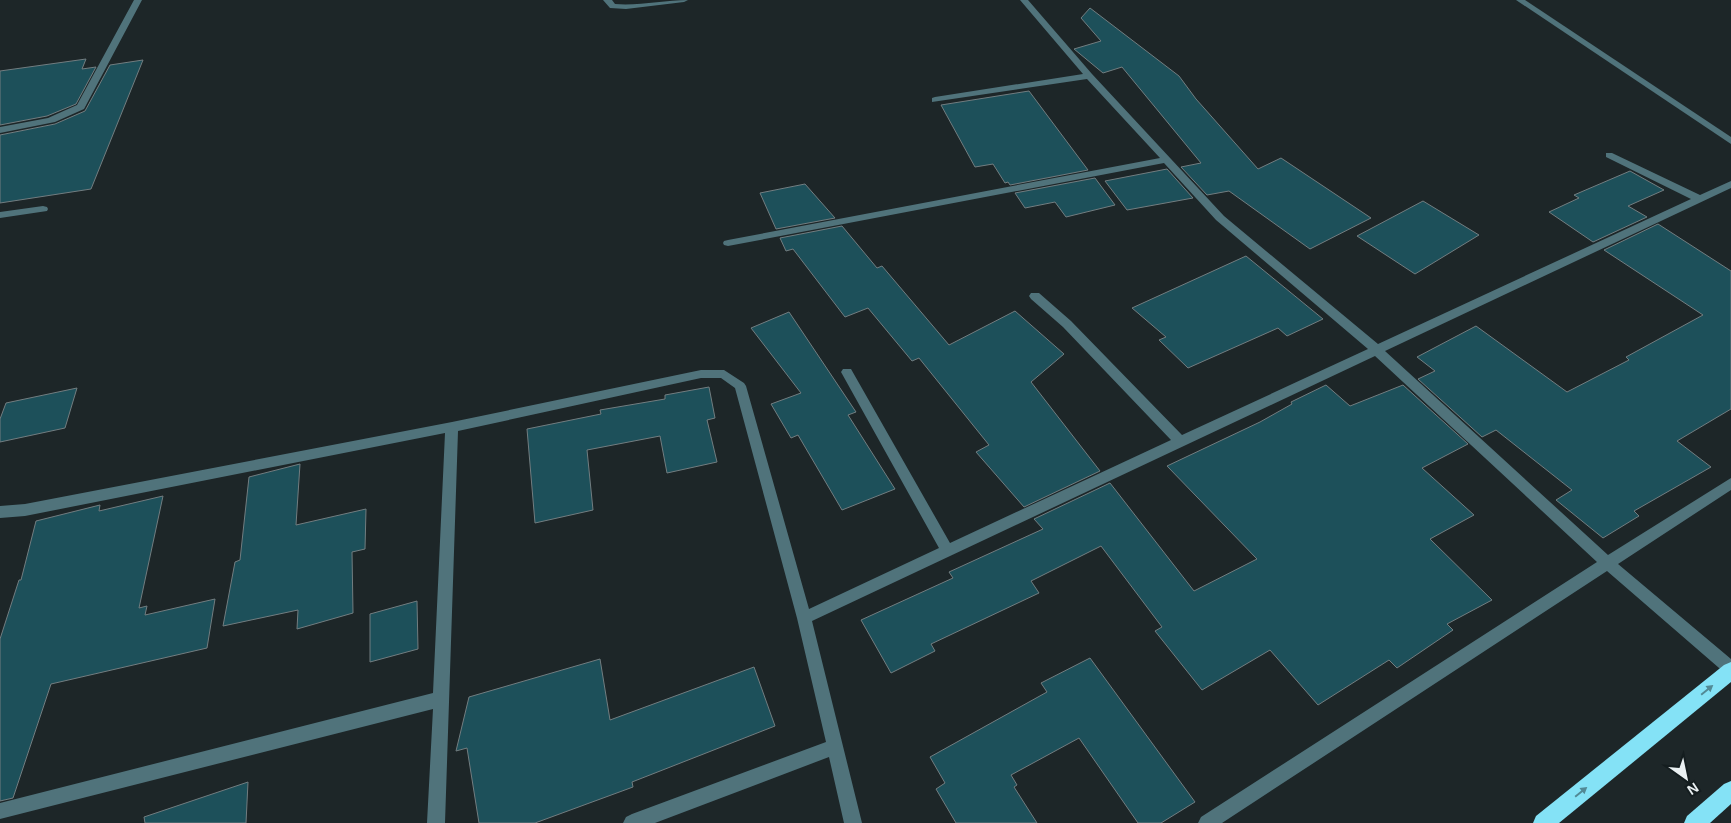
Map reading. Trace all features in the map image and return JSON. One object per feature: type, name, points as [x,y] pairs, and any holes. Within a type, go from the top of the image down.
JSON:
[{"type":"highway","points":[[1543,823],[1731,670]]},
{"type":"highway","points":[[1694,823],[1731,791]]},
{"type":"street","points":[[0,130],[41,124],[64,117],[81,107],[138,0]]},
{"type":"street","points":[[607,0],[613,6],[626,7],[684,0]]},
{"type":"street","points":[[1024,0],[1089,76],[1220,218],[1378,351],[1606,562],[1731,670]]},
{"type":"street","points":[[1520,0],[1731,142]]},
{"type":"street","points":[[934,100],[1089,76]]},
{"type":"street","points":[[1609,155],[1700,199]]},
{"type":"street","points":[[728,243],[1167,160]]},
{"type":"street","points":[[804,618],[1378,351],[1731,184]]},
{"type":"street","points":[[0,215],[43,209]]},
{"type":"street","points":[[1035,296],[1067,324],[1181,443]]},
{"type":"street","points":[[847,372],[948,552]]},
{"type":"street","points":[[0,512],[25,510],[452,427],[701,374],[724,374],[740,386],[804,618],[853,823]]},
{"type":"street","points":[[436,823],[452,427]]},
{"type":"street","points":[[1207,823],[1606,562],[1731,483]]},
{"type":"street","points":[[0,811],[441,699]]},
{"type":"street","points":[[632,823],[835,747]]},
{"type":"building","points":[[1090,8],[1179,76],[1196,99],[1258,169],[1281,158],[1371,218],[1310,249],[1229,191],[1207,195],[1181,167],[1201,163],[1122,67],[1103,73],[1074,49],[1101,41],[1081,18]]},
{"type":"building","points":[[86,59],[82,69],[96,67],[76,104],[47,116],[0,125],[0,71]]},
{"type":"building","points":[[143,60],[91,189],[0,203],[0,135],[55,124],[85,111],[110,65]]},
{"type":"building","points":[[1029,91],[1088,170],[1010,185],[1008,182],[1005,183],[993,164],[975,167],[941,105]]},
{"type":"building","points":[[1167,169],[1193,198],[1127,210],[1105,181]]},
{"type":"building","points":[[1630,171],[1664,190],[1628,206],[1647,217],[1593,242],[1549,212],[1579,198],[1574,195]]},
{"type":"building","points":[[1095,178],[1115,205],[1066,217],[1055,202],[1025,208],[1015,193]]},
{"type":"building","points":[[805,184],[835,218],[776,229],[760,193]]},
{"type":"building","points":[[1423,201],[1479,235],[1415,274],[1357,236]]},
{"type":"building","points":[[1658,224],[1731,271],[1731,409],[1677,441],[1711,467],[1634,511],[1639,516],[1603,538],[1556,500],[1572,490],[1496,430],[1482,437],[1418,379],[1435,371],[1417,357],[1476,326],[1567,392],[1629,360],[1626,357],[1703,315],[1604,250]]},
{"type":"building","points":[[842,226],[877,268],[882,266],[949,345],[1015,311],[1064,354],[1031,382],[1100,471],[1024,507],[976,452],[989,445],[919,358],[912,361],[868,308],[845,317],[793,249],[786,251],[780,238]]},
{"type":"building","points":[[1246,256],[1323,319],[1287,336],[1278,328],[1188,368],[1159,340],[1166,337],[1132,308]]},
{"type":"building","points":[[789,312],[856,412],[848,415],[895,489],[842,510],[798,435],[791,438],[771,404],[801,393],[751,328]]},
{"type":"building","points":[[1326,385],[1350,406],[1403,385],[1468,444],[1422,468],[1474,515],[1430,539],[1492,600],[1447,624],[1453,630],[1397,668],[1389,660],[1318,705],[1270,650],[1202,690],[1155,631],[1162,627],[1101,546],[1031,581],[1039,593],[931,644],[935,651],[891,673],[861,620],[953,578],[949,572],[1043,529],[1034,519],[1110,483],[1194,591],[1257,559],[1167,466],[1260,422],[1292,404],[1291,402]]},
{"type":"building","points":[[709,387],[715,418],[707,420],[717,462],[667,473],[660,436],[587,450],[593,510],[535,523],[527,429],[601,414],[600,410],[665,399],[665,395]]},
{"type":"building","points":[[77,388],[65,428],[0,442],[0,419],[6,403]]},
{"type":"building","points":[[300,464],[296,525],[366,509],[365,549],[352,552],[353,613],[297,629],[298,610],[223,626],[235,562],[240,560],[249,477]]},
{"type":"building","points":[[163,496],[139,608],[147,606],[145,615],[215,599],[207,648],[51,684],[13,798],[0,801],[0,639],[19,580],[21,580],[36,521],[100,505],[99,511]]},
{"type":"building","points":[[417,601],[418,649],[370,662],[370,614]]},
{"type":"building","points":[[1090,658],[1195,802],[1161,823],[1138,823],[1079,738],[1011,775],[1017,785],[1014,787],[1037,823],[956,823],[936,789],[945,783],[930,757],[1047,692],[1041,683]]},
{"type":"building","points":[[600,659],[610,720],[754,667],[775,726],[632,782],[633,787],[535,823],[479,823],[467,748],[456,751],[469,697]]},
{"type":"building","points":[[248,782],[246,823],[145,823],[144,817]]}]
